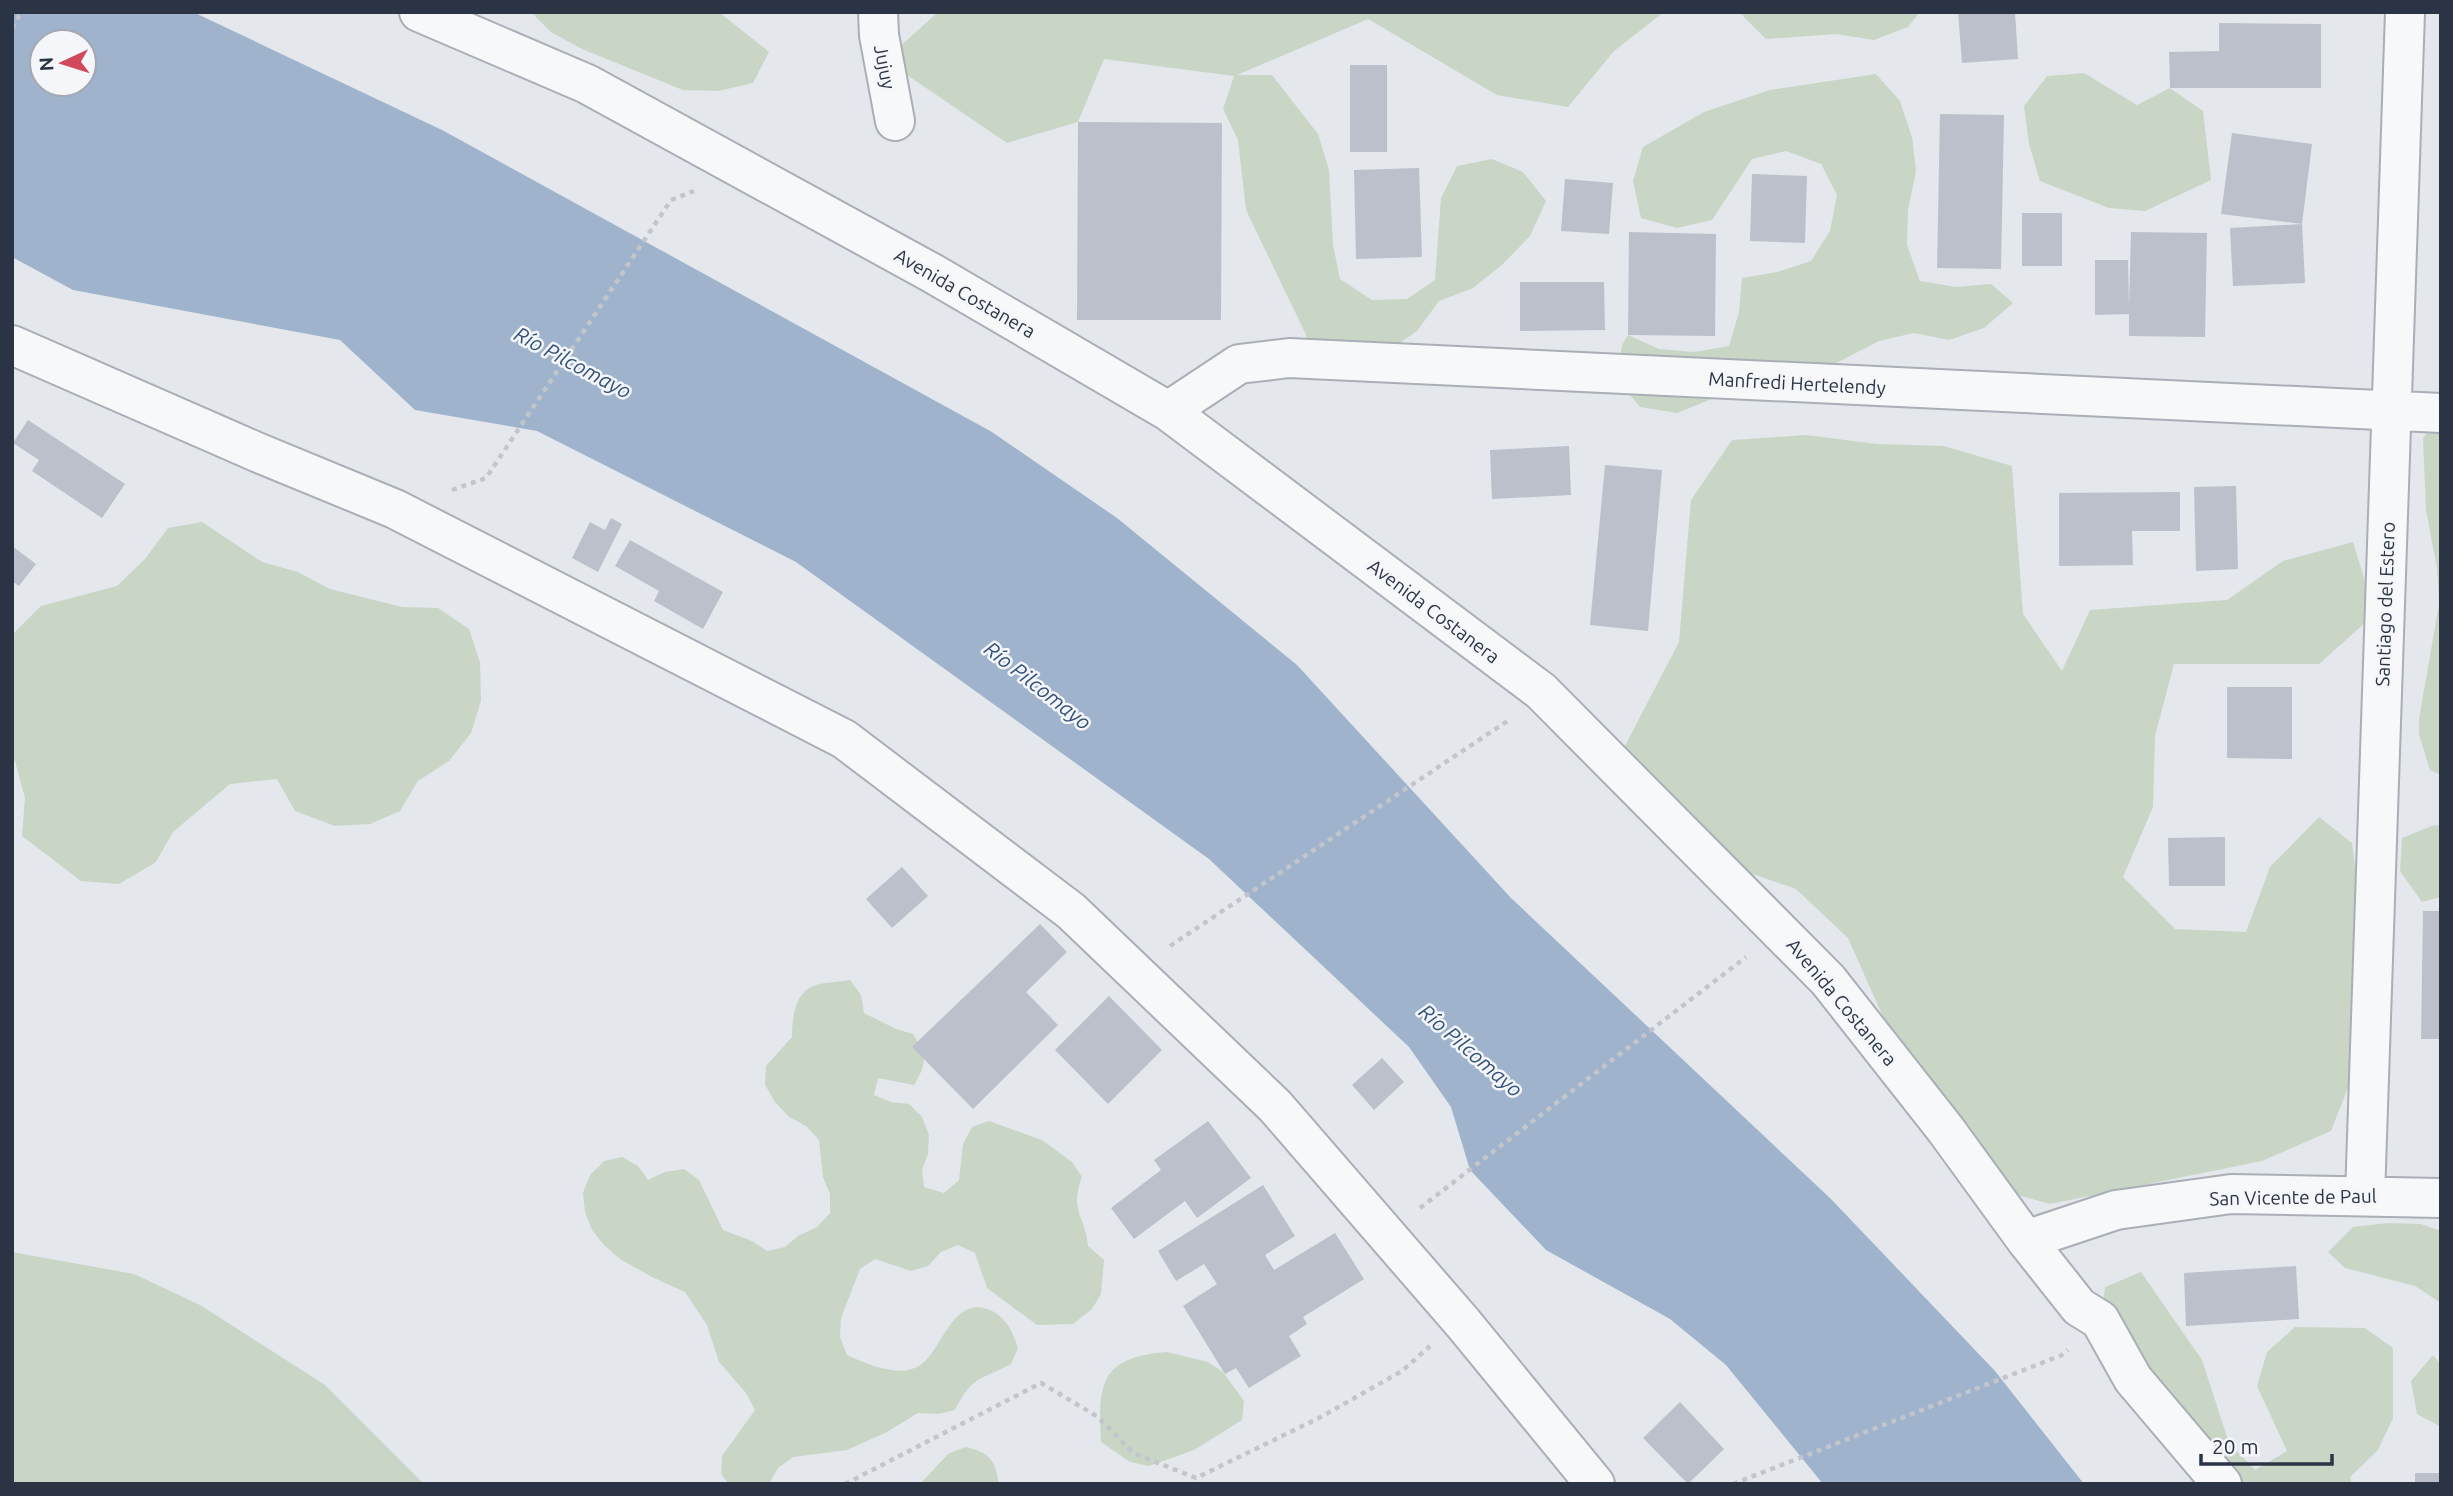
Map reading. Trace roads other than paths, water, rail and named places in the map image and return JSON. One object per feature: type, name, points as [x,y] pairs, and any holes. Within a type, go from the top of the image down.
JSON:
[{"type":"street","name":"Avenida Costanera","points":[[419,12],[587,84],[932,273],[1168,411],[1541,691],[1781,930],[1837,991],[2079,1307],[2100,1320],[2133,1379],[2222,1484]]},
{"type":"street","name":"Jujuy","points":[[878,12],[879,34],[895,121]]},
{"type":"street","name":"Santiago del Estero","points":[[2365,1196],[2404,12]]},
{"type":"street","points":[[12,345],[395,509],[844,739],[1071,911],[1275,1106],[1463,1323],[1595,1484]]},
{"type":"street","name":"Manfredi Hertelendy","points":[[1168,411],[1239,364],[1289,358],[2441,413]]},
{"type":"street","name":"San Vicente de Paul","points":[[2026,1240],[2116,1210],[2231,1194],[2441,1198]]},
{"type":"water","name":"Río Pilcomayo","points":[[12,12],[193,12],[442,130],[992,432],[1117,518],[1297,665],[1511,898],[1831,1199],[1995,1371],[2084,1484],[1823,1484],[1726,1365],[1670,1319],[1546,1250],[1470,1170],[1451,1107],[1409,1047],[1209,859],[796,562],[537,431],[415,410],[340,340],[73,290],[12,257]]}]
